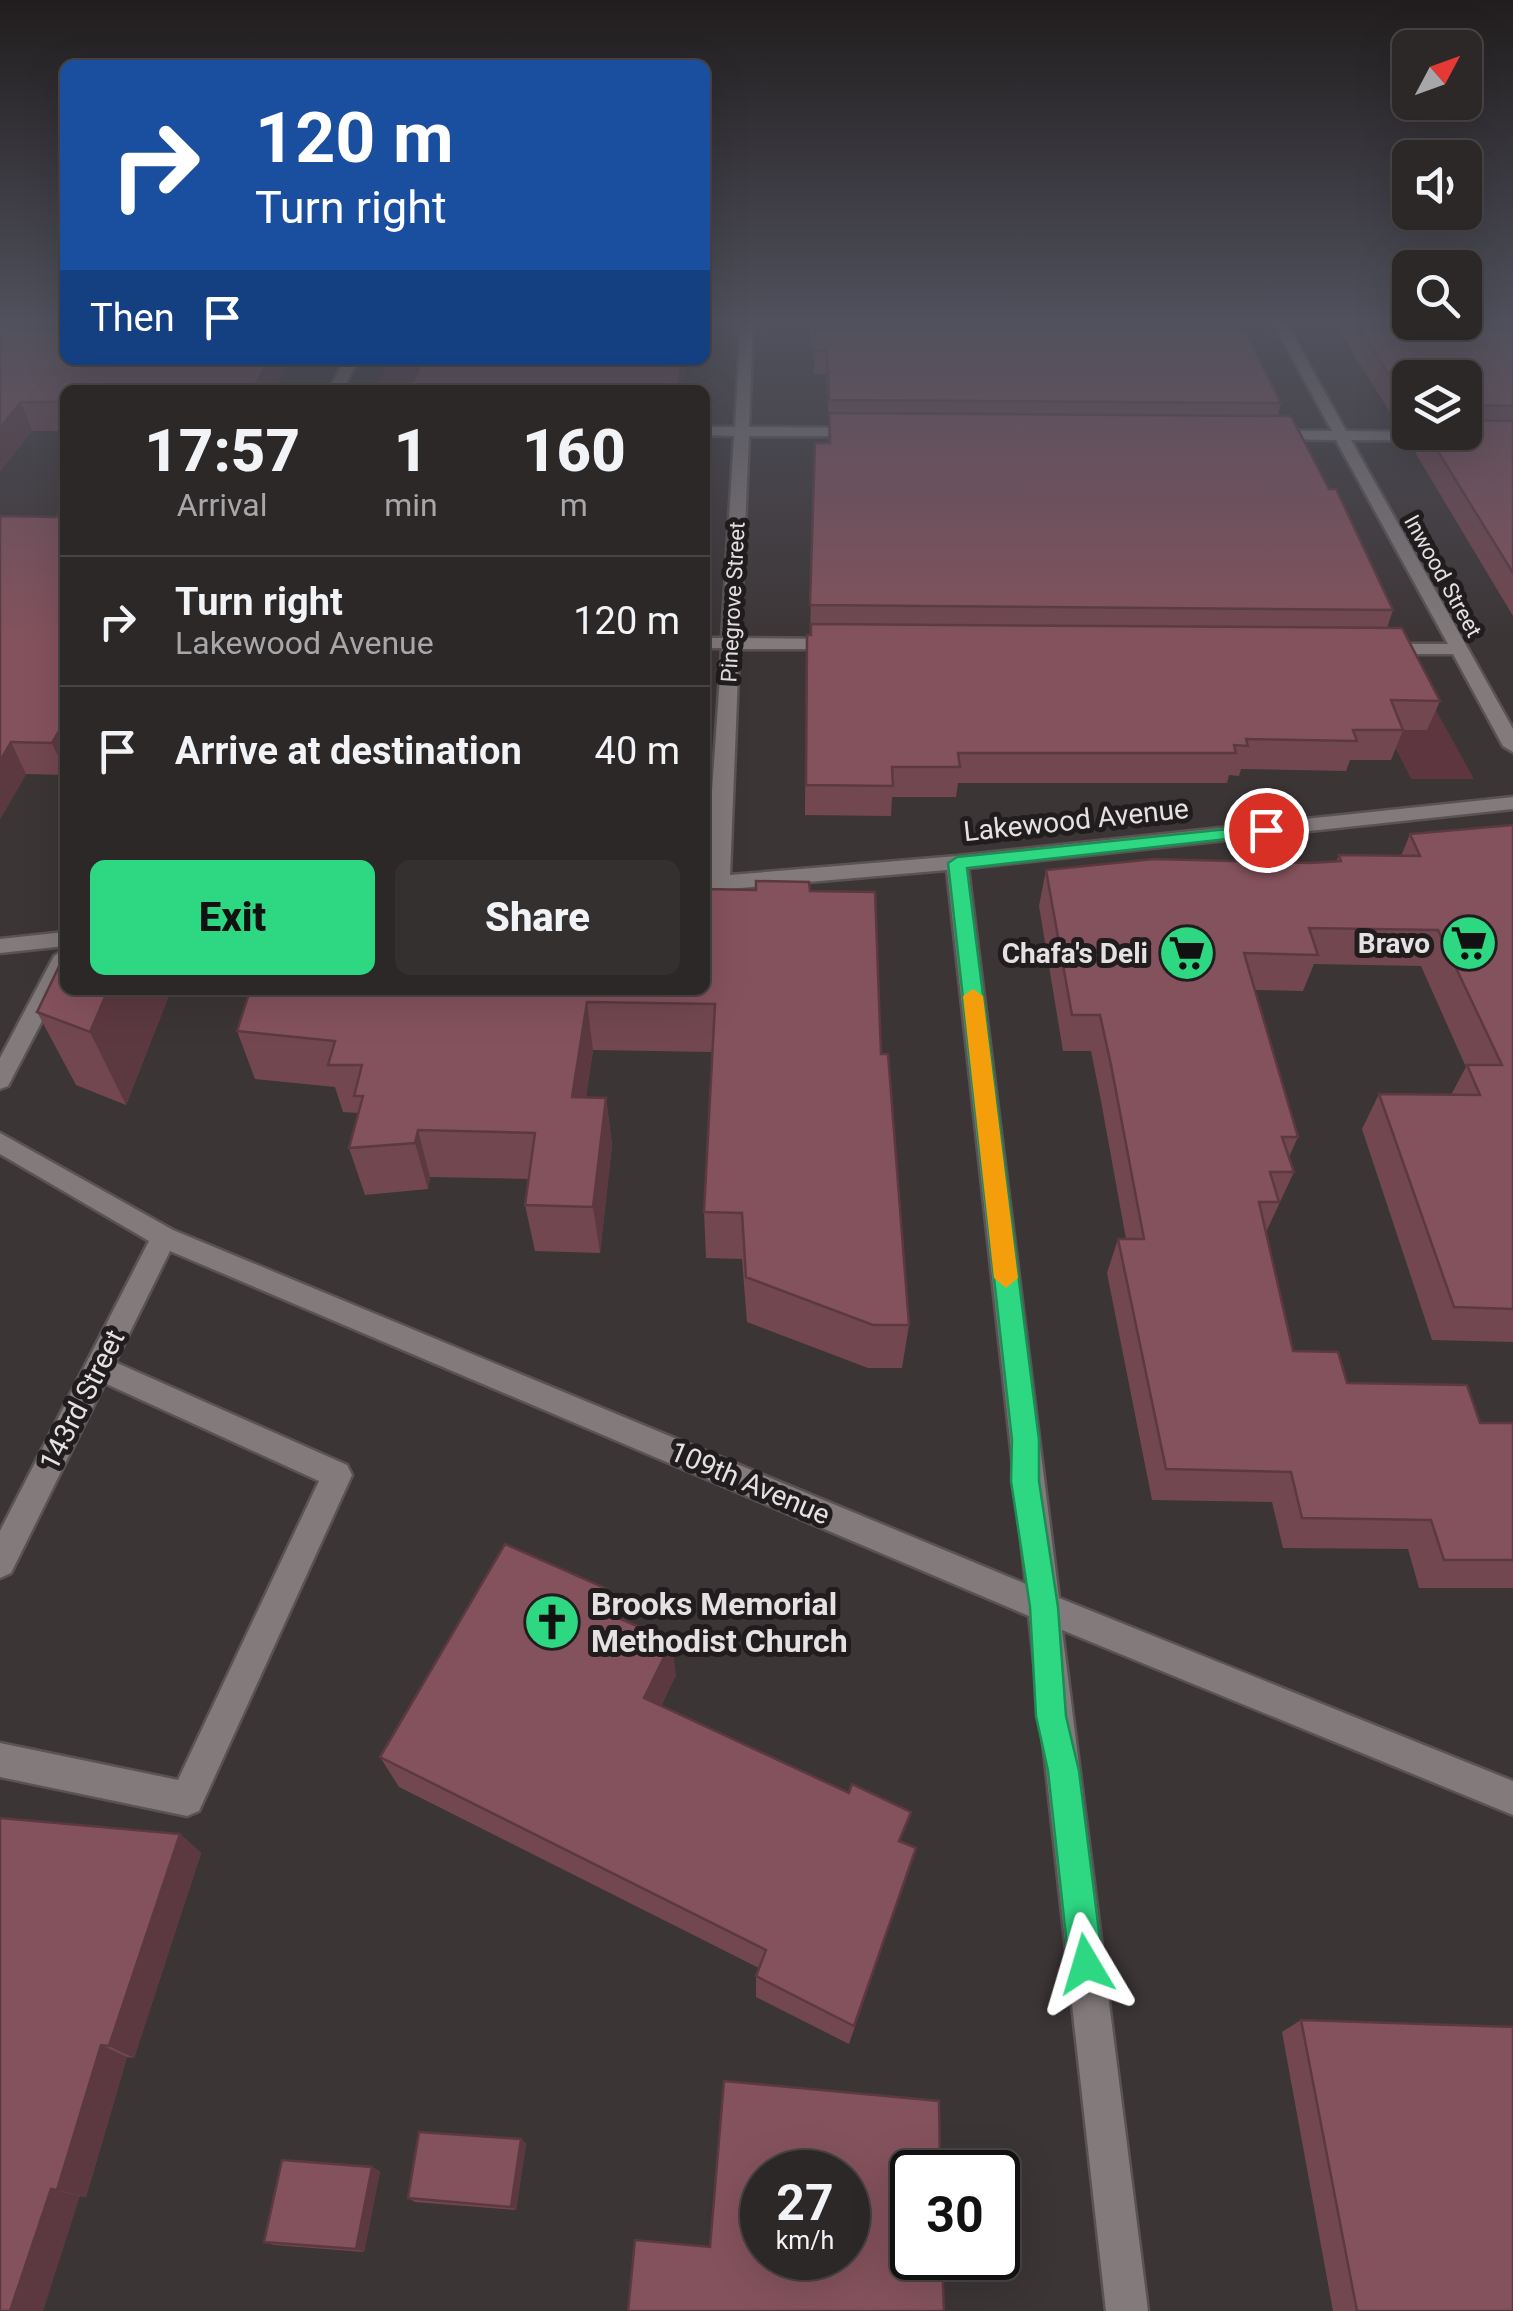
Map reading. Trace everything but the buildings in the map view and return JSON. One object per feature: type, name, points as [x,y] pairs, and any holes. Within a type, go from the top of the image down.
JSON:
[{"type":"street","name":"Inwood Street","points":[[1337,429],[1513,746]]},
{"type":"street","points":[[710,431],[869,432]]},
{"type":"street","name":"Pinegrove Street","points":[[712,884],[732,644],[742,431]]},
{"type":"street","points":[[1245,435],[1513,436]]},
{"type":"street","points":[[710,643],[865,644]]},
{"type":"street","points":[[1354,648],[1457,649]]},
{"type":"street","name":"Lakewood Avenue","points":[[712,884],[957,863],[1513,803]]},
{"type":"street","points":[[957,863],[1025,1440],[1025,1481],[1044,1607],[1051,1716],[1064,1771],[1127,2311]]},
{"type":"street","points":[[0,946],[60,940]]},
{"type":"street","points":[[0,1080],[60,966]]},
{"type":"street","name":"109th Avenue","points":[[0,1142],[164,1237],[1044,1607],[1513,1798]]},
{"type":"street","name":"143rd Street","points":[[0,1563],[164,1237]]},
{"type":"street","points":[[0,1760],[187,1799],[338,1474],[99,1366]]},
{"type":"shaded area","points":[[1362,681],[1420,681],[1474,779],[1411,779]]},
{"type":"slow traffic","points":[[973,996],[1006,1278]]},
{"type":"place","name":"Bravo","points":[[1469,943]]},
{"type":"place","name":"Chafa's Deli","points":[[1187,953]]},
{"type":"place","name":"Brooks Memorial Methodist Church","points":[[552,1622]]},
{"type":"route","points":[[1086,1964],[1064,1771],[1051,1716],[1044,1607],[1025,1481],[1025,1440],[957,863],[1266,830]]}]
